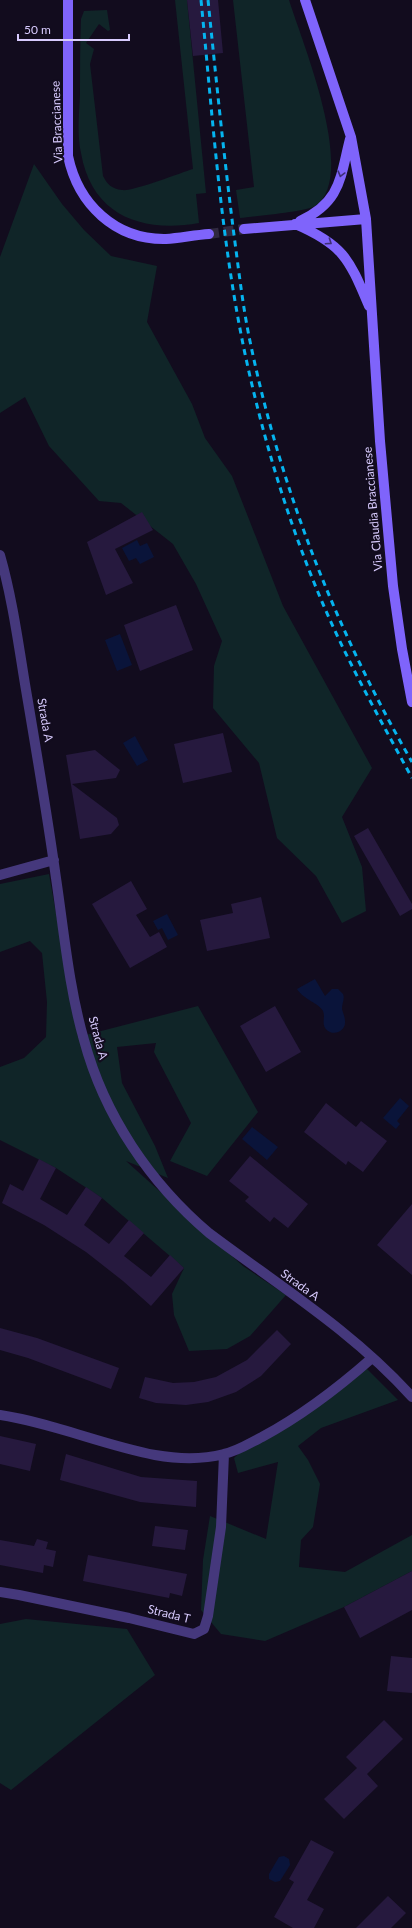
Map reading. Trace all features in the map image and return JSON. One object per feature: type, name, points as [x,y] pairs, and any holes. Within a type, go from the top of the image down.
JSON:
[{"type":"main road","name":"Via Braccianese","points":[[68,0],[68,156],[74,176],[83,196],[91,207],[103,218],[125,230],[139,235],[166,239],[209,234]]},
{"type":"main road","points":[[305,0],[351,137],[366,219],[372,313]]},
{"type":"main road","points":[[295,224],[317,213],[329,201],[337,189],[351,137]]},
{"type":"main road","points":[[244,229],[366,219]]},
{"type":"main road","points":[[295,224],[316,233],[337,247],[352,267],[372,313]]},
{"type":"main road","name":"Via Claudia Braccianese","points":[[372,313],[380,441],[393,586],[402,649],[412,702]]},
{"type":"street","name":"Strada A","points":[[0,555],[12,607],[54,860],[72,985],[84,1040],[105,1098],[128,1140],[156,1179],[199,1224],[315,1311],[372,1358],[412,1397]]},
{"type":"street","points":[[0,875],[54,860]]},
{"type":"street","points":[[0,1415],[35,1422],[154,1455],[189,1459],[224,1454],[245,1446],[313,1406],[341,1386],[372,1358]]},
{"type":"street","name":"Strada T","points":[[0,1592],[129,1618],[188,1633],[200,1633],[204,1630],[208,1616],[220,1527],[224,1454]]},
{"type":"green space","points":[[175,0],[187,0],[206,193],[196,194],[199,223],[158,225],[140,222],[123,215],[108,205],[96,192],[87,175],[81,153],[79,132],[81,19],[84,11],[107,10],[110,30],[108,31],[99,24],[86,43],[94,49],[90,64],[103,176],[108,184],[113,187],[127,190],[193,169]]},
{"type":"green space","points":[[233,0],[289,0],[314,75],[323,107],[329,138],[331,167],[327,190],[315,206],[310,208],[291,212],[240,218],[236,190],[254,187]]},
{"type":"green space","points":[[34,164],[62,204],[84,230],[111,256],[157,266],[147,322],[192,404],[205,438],[232,476],[283,606],[372,768],[342,817],[362,867],[366,911],[342,923],[316,876],[277,838],[259,763],[213,708],[214,666],[222,641],[196,584],[173,544],[121,503],[99,501],[49,446],[25,397],[0,413],[0,257]]},
{"type":"green space","points":[[49,874],[78,1037],[198,1006],[258,1112],[207,1176],[170,1161],[191,1123],[154,1052],[156,1043],[117,1047],[122,1083],[155,1146],[168,1178],[126,1161],[243,1266],[286,1295],[250,1336],[227,1349],[189,1351],[174,1315],[172,1294],[184,1268],[102,1198],[56,1168],[0,1140],[0,1067],[24,1058],[46,1037],[47,1002],[42,953],[30,941],[0,952],[0,884]]},
{"type":"green space","points":[[366,1368],[398,1400],[321,1428],[298,1446],[308,1460],[320,1484],[313,1527],[301,1540],[299,1567],[345,1572],[412,1535],[412,1571],[344,1607],[265,1641],[221,1634],[201,1610],[203,1560],[210,1516],[266,1539],[278,1462],[238,1473],[234,1458],[250,1443]]},
{"type":"green space","points":[[26,1619],[127,1629],[155,1675],[11,1790],[0,1783],[0,1624]]},
{"type":"water","points":[[137,540],[140,546],[147,543],[154,557],[140,564],[136,558],[129,561],[122,548]]},
{"type":"water","points":[[120,634],[132,665],[117,671],[105,640]]},
{"type":"water","points":[[135,736],[148,760],[137,766],[123,743]]},
{"type":"water","points":[[167,914],[178,935],[168,940],[162,928],[158,930],[153,921]]},
{"type":"water","points":[[315,979],[325,996],[332,989],[338,989],[343,994],[344,998],[342,1009],[345,1024],[340,1031],[334,1033],[328,1031],[324,1026],[324,1014],[321,1008],[303,996],[297,989]]},
{"type":"water","points":[[400,1098],[409,1106],[397,1121],[400,1124],[396,1129],[383,1118]]},
{"type":"water","points":[[252,1127],[278,1147],[267,1160],[242,1139]]},
{"type":"water","points":[[284,1856],[289,1859],[290,1865],[280,1881],[275,1882],[269,1879],[269,1874],[279,1857]]},
{"type":"building","points":[[187,0],[218,0],[223,53],[193,56]]},
{"type":"building","points":[[142,512],[153,530],[115,549],[133,583],[106,595],[87,542]]},
{"type":"building","points":[[176,605],[193,650],[140,671],[124,625]]},
{"type":"building","points":[[223,733],[232,772],[183,783],[174,744]]},
{"type":"building","points":[[95,750],[120,770],[116,778],[72,784],[117,818],[119,825],[111,834],[80,839],[66,755]]},
{"type":"building","points":[[368,828],[412,904],[412,909],[400,916],[354,836]]},
{"type":"building","points":[[131,881],[147,909],[136,915],[150,937],[159,932],[167,947],[130,968],[92,904]]},
{"type":"building","points":[[261,897],[270,938],[207,951],[200,920],[233,913],[231,904]]},
{"type":"building","points":[[275,1006],[301,1052],[266,1072],[240,1026]]},
{"type":"building","points":[[326,1103],[356,1127],[361,1121],[387,1141],[363,1172],[348,1161],[346,1165],[304,1132]]},
{"type":"building","points":[[250,1156],[308,1204],[288,1228],[274,1217],[270,1222],[245,1201],[249,1197],[229,1181]]},
{"type":"building","points":[[39,1159],[56,1168],[40,1199],[67,1215],[86,1187],[102,1198],[84,1225],[109,1244],[129,1220],[144,1233],[124,1256],[151,1277],[170,1255],[184,1268],[151,1306],[123,1281],[86,1252],[44,1225],[2,1203],[10,1184],[23,1191]]},
{"type":"building","points":[[412,1204],[412,1275],[377,1245]]},
{"type":"building","points":[[0,1328],[37,1338],[119,1368],[111,1389],[28,1358],[0,1350]]},
{"type":"building","points":[[277,1330],[291,1344],[261,1376],[236,1392],[208,1402],[186,1405],[156,1403],[139,1398],[145,1377],[173,1383],[194,1382],[216,1377],[247,1360]]},
{"type":"building","points":[[0,1436],[36,1444],[30,1471],[0,1464]]},
{"type":"building","points":[[66,1454],[141,1477],[197,1481],[196,1507],[140,1502],[60,1480]]},
{"type":"building","points":[[155,1526],[188,1530],[185,1550],[152,1546]]},
{"type":"building","points":[[37,1539],[48,1542],[46,1549],[56,1551],[53,1567],[44,1565],[43,1573],[0,1565],[0,1540],[34,1546]]},
{"type":"building","points":[[88,1555],[187,1574],[182,1596],[170,1593],[169,1598],[83,1581]]},
{"type":"building","points":[[412,1571],[412,1610],[360,1638],[344,1607]]},
{"type":"building","points":[[391,1656],[412,1658],[412,1693],[387,1691]]},
{"type":"building","points":[[384,1720],[403,1739],[367,1774],[378,1786],[344,1819],[324,1799],[357,1768],[346,1757]]},
{"type":"building","points":[[311,1840],[334,1852],[307,1900],[324,1909],[314,1928],[293,1928],[274,1917],[294,1882],[289,1879]]},
{"type":"building","points":[[388,1896],[406,1913],[391,1928],[356,1928]]},
{"type":"tunnel","points":[[209,234],[244,229]]},
{"type":"railway","points":[[201,0],[226,244],[242,341],[268,446],[294,530],[326,611],[356,674],[412,778]]},
{"type":"railway","points":[[208,0],[220,118],[241,290],[248,332],[264,401],[296,508],[336,612],[385,713],[412,762]]}]
